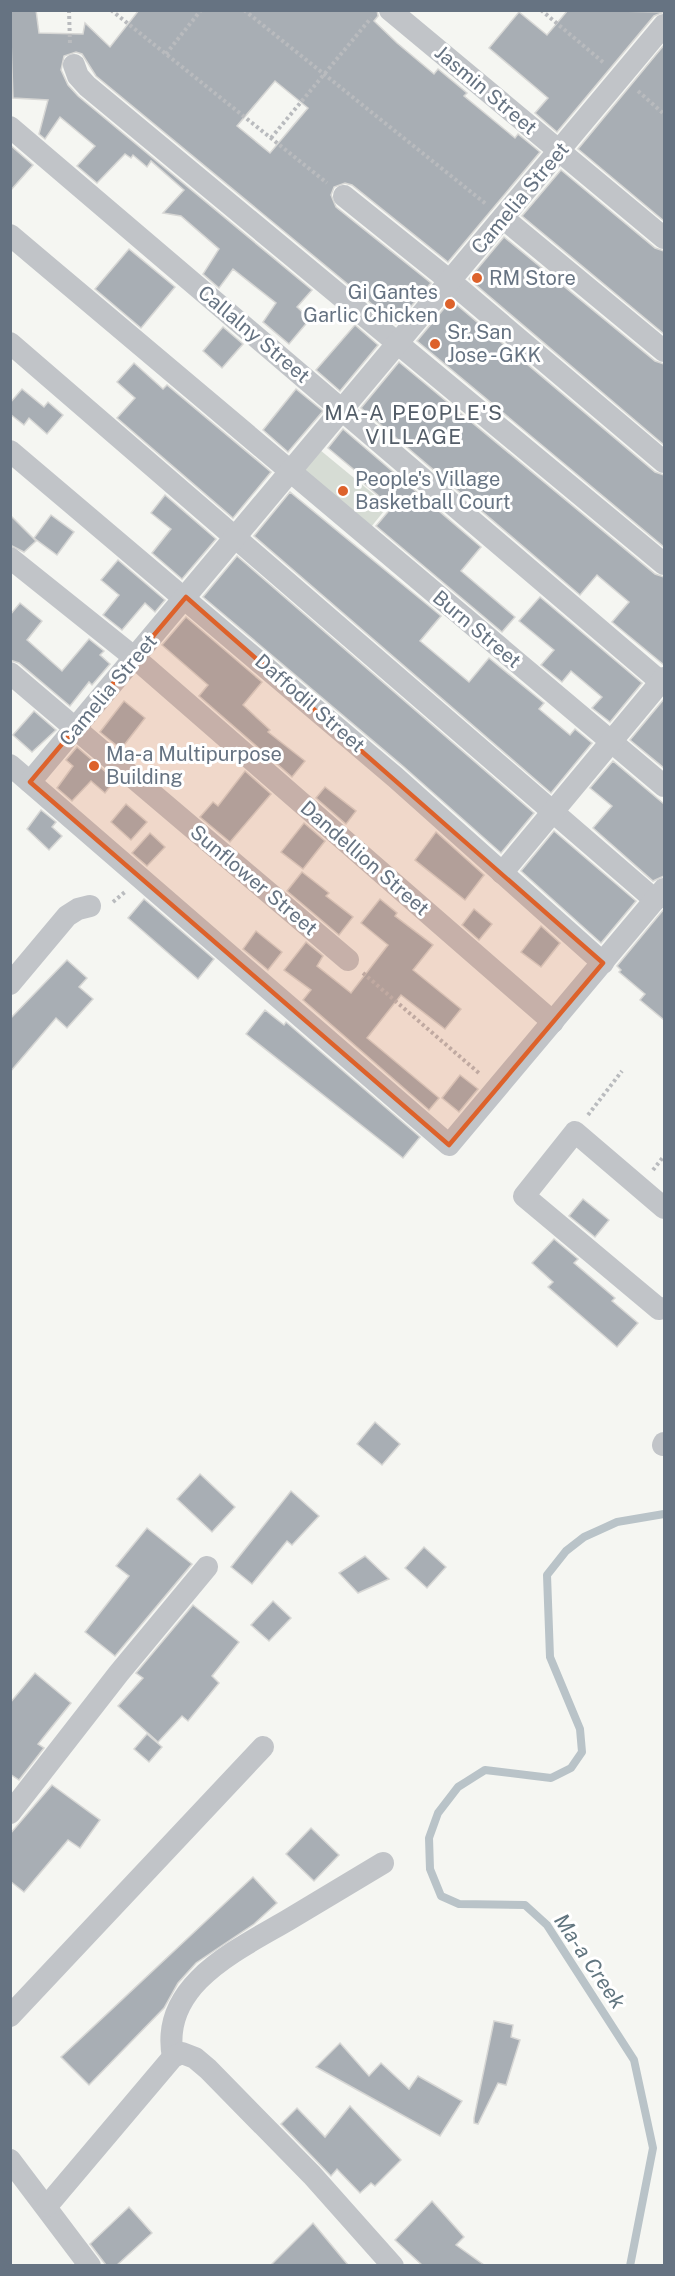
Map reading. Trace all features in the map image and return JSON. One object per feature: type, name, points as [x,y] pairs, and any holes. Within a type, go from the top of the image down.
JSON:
[{"type":"street","name":"Jasmin Street","points":[[390,10],[664,238]]},
{"type":"street","name":"Camelia Street","points":[[30,782],[664,25]]},
{"type":"street","points":[[74,65],[78,76],[87,86],[664,564]]},
{"type":"street","name":"Callalny Street","points":[[10,127],[663,680]]},
{"type":"street","points":[[344,196],[450,281],[664,462]]},
{"type":"street","points":[[503,218],[664,351]]},
{"type":"street","name":"Burn Street","points":[[10,235],[664,786]]},
{"type":"street","points":[[10,343],[554,811],[660,895],[449,1145],[10,765]]},
{"type":"street","name":"Daffodil Street","points":[[10,451],[186,597],[603,963]]},
{"type":"street","name":"Dandellion Street","points":[[10,558],[135,658],[553,1022]]},
{"type":"street","name":"Sunflower Street","points":[[10,673],[348,960]]},
{"type":"street","points":[[502,873],[663,680]]},
{"type":"street","points":[[10,984],[67,916],[78,909],[90,906]]},
{"type":"street","points":[[664,1208],[575,1132],[524,1196],[659,1309],[664,1308]]},
{"type":"street","points":[[10,1814],[119,1673],[207,1567]]},
{"type":"street","points":[[10,2016],[263,1748]]},
{"type":"street","points":[[173,2057],[170,2029],[175,2015],[185,1996],[212,1966],[383,1863]]},
{"type":"street","points":[[47,2206],[173,2057],[182,2053],[208,2069],[312,2175],[393,2265]]},
{"type":"street","points":[[10,2160],[90,2265]]},
{"type":"path","points":[[69,10],[70,57],[74,65]]},
{"type":"path","points":[[111,10],[344,196]]},
{"type":"path","points":[[166,54],[201,10]]},
{"type":"path","points":[[244,10],[503,218]]},
{"type":"path","points":[[271,138],[377,10]]},
{"type":"path","points":[[90,906],[114,902],[139,876]]},
{"type":"path","points":[[348,960],[497,1089]]},
{"type":"path","points":[[575,1132],[622,1071]]},
{"type":"highlighted area","points":[[186,597],[603,963],[449,1145],[30,782]]},
{"type":"shaded area","name":"People's Village Basketball Court","points":[[320,450],[388,506],[367,532],[299,475]]},
{"type":"building","points":[[10,10],[36,10],[39,33],[83,34],[85,23],[110,47],[139,10],[377,10],[378,16],[374,21],[397,43],[434,74],[438,69],[467,93],[464,96],[515,138],[518,134],[540,152],[448,262],[352,185],[345,183],[334,187],[331,195],[336,207],[431,283],[396,324],[96,76],[82,54],[76,52],[64,56],[61,70],[68,85],[78,96],[312,290],[297,307],[310,319],[289,344],[263,322],[276,303],[233,269],[219,288],[203,274],[219,249],[181,216],[163,213],[184,190],[151,161],[147,167],[133,155],[131,158],[125,154],[97,183],[77,166],[95,146],[60,117],[45,139],[39,134],[48,100],[13,98]],"holes":[[[275,81],[308,108],[270,153],[237,126]]]},
{"type":"building","points":[[568,10],[664,12],[654,16],[557,132],[535,113],[548,98],[489,48],[519,12],[547,35]]},
{"type":"building","points":[[664,45],[664,221],[578,149]]},
{"type":"building","points":[[10,145],[33,165],[10,191]]},
{"type":"building","points":[[561,170],[655,248],[664,251],[664,334],[522,216]]},
{"type":"building","points":[[504,237],[655,361],[664,364],[664,445],[469,279]]},
{"type":"building","points":[[129,249],[175,287],[141,328],[95,289]]},
{"type":"building","points":[[451,300],[655,472],[664,475],[664,547],[417,341]]},
{"type":"building","points":[[355,325],[378,345],[340,391],[316,370]]},
{"type":"building","points":[[223,327],[243,344],[222,368],[203,351]]},
{"type":"building","points":[[399,362],[655,574],[664,577],[664,665],[612,622],[629,602],[597,575],[580,595],[361,408]]},
{"type":"building","points":[[134,363],[163,389],[167,385],[271,472],[233,518],[117,418],[135,398],[117,382]]},
{"type":"building","points":[[22,389],[44,407],[48,402],[63,415],[47,434],[29,418],[24,425],[10,414],[10,403]]},
{"type":"building","points":[[296,389],[323,411],[288,452],[263,430]]},
{"type":"building","points":[[343,429],[481,547],[461,571],[515,617],[502,632],[376,526],[392,507],[355,476],[358,473],[328,448]]},
{"type":"building","points":[[290,492],[441,616],[420,641],[469,682],[489,658],[544,703],[539,709],[570,735],[575,729],[592,743],[551,793],[254,536]]},
{"type":"building","points":[[165,495],[216,539],[182,579],[152,553],[171,529],[151,513]]},
{"type":"building","points":[[10,515],[36,541],[24,552],[10,545]]},
{"type":"building","points":[[51,515],[74,532],[57,555],[34,538]]},
{"type":"building","points":[[237,556],[534,813],[501,853],[404,767],[203,597]]},
{"type":"building","points":[[118,560],[165,600],[155,612],[145,603],[122,630],[103,615],[119,595],[101,580]]},
{"type":"building","points":[[540,597],[642,683],[610,722],[592,708],[602,697],[571,671],[562,682],[541,665],[554,650],[519,621]]},
{"type":"building","points":[[20,603],[42,621],[27,640],[62,671],[89,639],[104,651],[100,655],[110,664],[92,685],[89,682],[70,706],[19,663],[10,660],[10,615]]},
{"type":"building","points":[[186,617],[262,682],[243,705],[270,730],[268,732],[305,761],[292,777],[199,696],[208,685],[162,645]]},
{"type":"building","points":[[664,699],[664,768],[630,740]]},
{"type":"building","points":[[124,701],[145,718],[121,749],[100,732]]},
{"type":"building","points":[[34,711],[56,730],[32,752],[13,735]]},
{"type":"building","points":[[77,747],[115,780],[105,793],[91,781],[72,801],[57,788],[73,766],[66,760]]},
{"type":"building","points":[[613,761],[664,804],[664,876],[653,881],[593,828],[612,806],[590,788]]},
{"type":"building","points":[[245,771],[271,794],[230,842],[200,817],[213,802],[218,806]]},
{"type":"building","points":[[325,787],[356,811],[346,824],[316,798]]},
{"type":"building","points":[[126,804],[147,822],[131,840],[111,822]]},
{"type":"building","points":[[41,810],[56,822],[52,827],[62,836],[49,850],[27,829]]},
{"type":"building","points":[[304,823],[325,841],[303,869],[281,852]]},
{"type":"building","points":[[554,831],[636,901],[601,943],[521,871]]},
{"type":"building","points":[[436,832],[484,875],[465,900],[415,860]]},
{"type":"building","points":[[150,833],[165,847],[147,866],[132,853]]},
{"type":"building","points":[[302,872],[329,893],[326,896],[353,917],[339,935],[287,891]]},
{"type":"building","points":[[144,899],[214,959],[198,979],[128,918]]},
{"type":"building","points":[[380,899],[397,913],[395,916],[433,945],[413,970],[461,1009],[445,1029],[401,995],[367,1038],[439,1098],[429,1110],[303,1000],[311,990],[284,970],[306,942],[323,956],[317,966],[351,993],[388,945],[361,923]]},
{"type":"building","points":[[474,909],[492,924],[479,940],[462,925]]},
{"type":"building","points":[[664,909],[664,1020],[640,1000],[645,994],[619,972],[621,970],[617,966]]},
{"type":"building","points":[[541,926],[560,943],[541,967],[521,952]]},
{"type":"building","points":[[256,931],[282,952],[268,970],[243,949]]},
{"type":"building","points":[[67,960],[87,978],[79,987],[93,999],[67,1028],[56,1018],[10,1072],[10,1019]]},
{"type":"building","points":[[265,1010],[284,1025],[286,1022],[420,1137],[403,1158],[246,1034]]},
{"type":"building","points":[[460,1075],[478,1089],[459,1112],[442,1098]]},
{"type":"building","points":[[583,1199],[609,1220],[595,1237],[569,1216]]},
{"type":"building","points":[[554,1239],[578,1259],[574,1263],[615,1298],[612,1301],[638,1323],[617,1347],[548,1287],[553,1282],[532,1263]]},
{"type":"building","points":[[375,1422],[400,1444],[382,1465],[357,1444]]},
{"type":"building","points":[[200,1474],[235,1507],[212,1532],[177,1499]]},
{"type":"building","points":[[291,1491],[319,1516],[292,1545],[287,1541],[252,1584],[231,1567]]},
{"type":"building","points":[[147,1528],[192,1564],[115,1656],[85,1632],[129,1576],[116,1566]]},
{"type":"building","points":[[424,1547],[446,1567],[427,1588],[405,1568]]},
{"type":"building","points":[[365,1556],[389,1579],[358,1593],[339,1573]]},
{"type":"building","points":[[273,1601],[291,1618],[269,1641],[251,1625]]},
{"type":"building","points":[[193,1605],[239,1642],[212,1676],[219,1683],[188,1721],[182,1716],[158,1742],[118,1706],[143,1678],[136,1673]]},
{"type":"building","points":[[35,1673],[71,1703],[38,1744],[44,1748],[19,1780],[10,1774],[10,1703]]},
{"type":"building","points":[[147,1734],[162,1747],[149,1762],[134,1749]]},
{"type":"building","points":[[52,1785],[100,1820],[80,1848],[68,1840],[24,1892],[10,1881],[10,1834]]},
{"type":"building","points":[[311,1828],[339,1855],[314,1881],[286,1854]]},
{"type":"building","points":[[253,1877],[277,1903],[254,1924],[196,1963],[178,1983],[164,2008],[89,2085],[61,2057]]},
{"type":"building","points":[[494,2021],[513,2025],[511,2037],[520,2040],[506,2085],[498,2083],[478,2124],[474,2123],[474,2118]]},
{"type":"building","points":[[340,2043],[369,2076],[381,2063],[409,2089],[418,2076],[462,2101],[440,2136],[316,2067]]},
{"type":"building","points":[[350,2106],[401,2160],[375,2186],[371,2183],[360,2193],[337,2169],[331,2176],[281,2124],[297,2108],[325,2137]]},
{"type":"building","points":[[432,2201],[464,2237],[456,2245],[484,2265],[422,2265],[395,2240]]},
{"type":"building","points":[[129,2207],[152,2233],[117,2265],[106,2265],[90,2244]]},
{"type":"building","points":[[313,2223],[348,2265],[271,2265]]},
{"type":"waterway","name":"Ma-a Creek","points":[[630,2266],[653,2148],[634,2060],[547,1925],[525,1905],[459,1904],[441,1896],[430,1869],[429,1838],[438,1813],[458,1787],[485,1770],[551,1778],[571,1768],[582,1752],[580,1729],[550,1657],[547,1575],[566,1551],[584,1537],[617,1522],[664,1514]]},
{"type":"place","name":"RM Store","points":[[477,278]]},
{"type":"place","name":"Gi Gantes Garlic Chicken","points":[[450,304]]},
{"type":"place","name":"Sr. San Jose - GKK","points":[[435,344]]},
{"type":"place","name":"People's Village Basketball Court","points":[[343,491]]},
{"type":"place","name":"Ma-a Multipurpose Building","points":[[94,766]]},
{"type":"district","name":"MA-A PEOPLE'S VILLAGE","points":[[414,424]]}]
